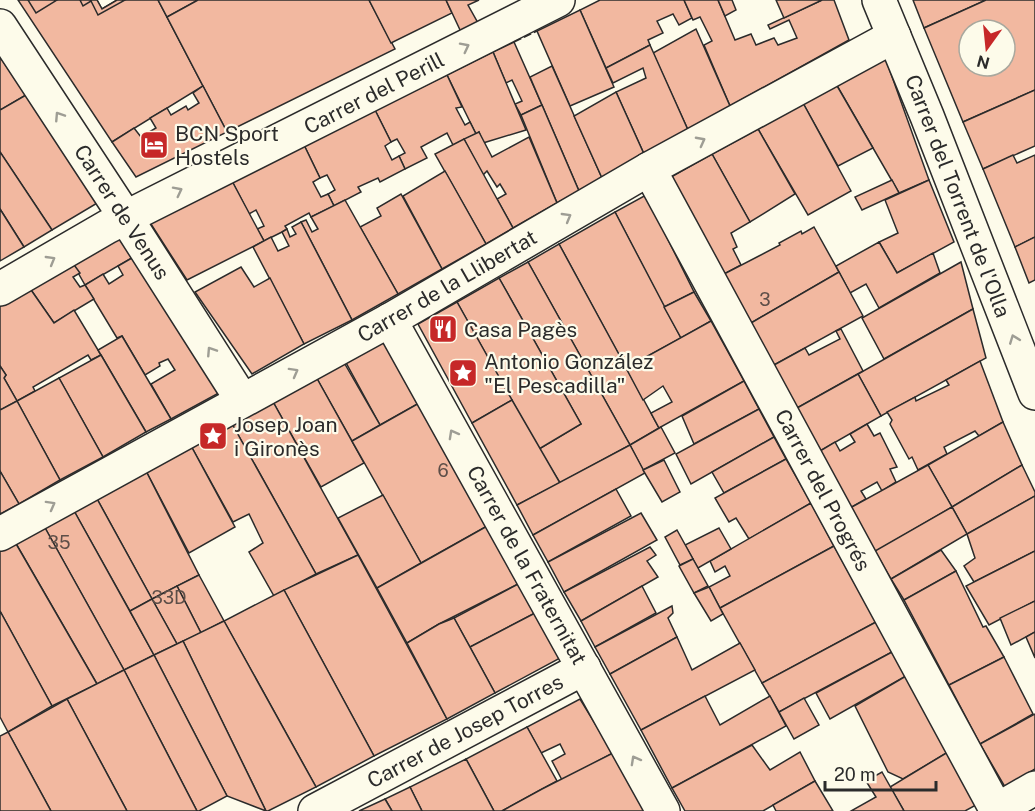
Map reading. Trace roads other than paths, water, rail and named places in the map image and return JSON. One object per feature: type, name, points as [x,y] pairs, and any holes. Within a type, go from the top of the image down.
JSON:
[{"type":"street","name":"Carrer del Perill","points":[[0,288],[126,218],[558,0]]},
{"type":"street","name":"Carrer del Torrent de l'Olla","points":[[879,0],[1035,393]]},
{"type":"street","name":"Carrer de Venus","points":[[0,26],[242,400]]},
{"type":"street","name":"Carrer de la Llibertat","points":[[0,534],[390,320],[649,169],[894,36]]},
{"type":"street","name":"Carrer del Progrés","points":[[649,169],[996,811]]},
{"type":"street","name":"Carrer de la Fraternitat","points":[[390,320],[663,811]]},
{"type":"street","name":"Carrer de Josep Torres","points":[[315,811],[584,668]]},
{"type":"street","points":[[996,811],[1035,788]]},
{"type":"place","name":"BCN Sport Hostels","points":[[154,145]]},
{"type":"place","name":"Casa Pagès","points":[[443,329]]},
{"type":"place","name":"Antonio González \"El Pescadilla\"","points":[[463,373]]},
{"type":"place","name":"Josep Joan i Gironès","points":[[213,436]]}]
